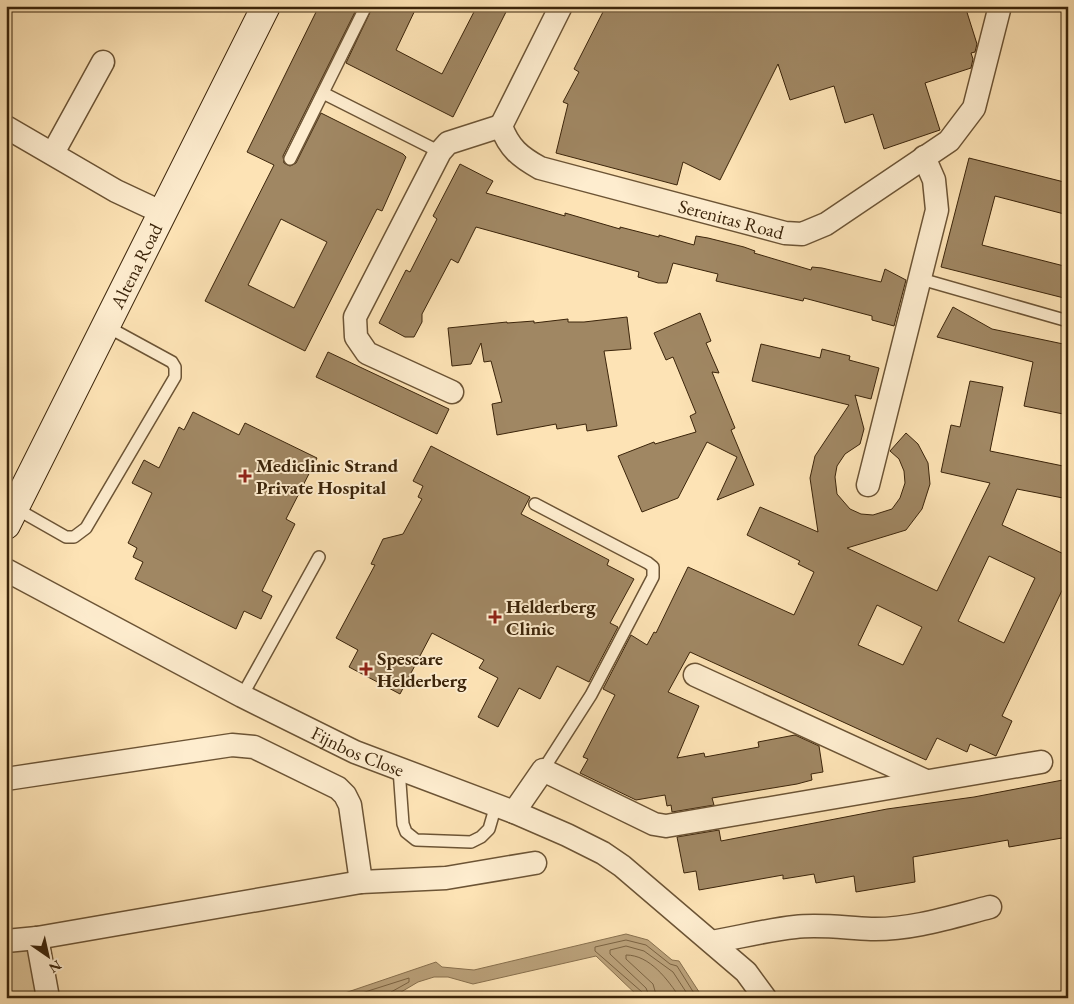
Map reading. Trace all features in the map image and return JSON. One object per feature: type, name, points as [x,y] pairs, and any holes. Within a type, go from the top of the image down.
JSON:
[{"type":"street","name":"Altena Road","points":[[10,517],[266,6]]},
{"type":"street","points":[[452,392],[367,353],[359,343],[354,330],[355,317],[440,152],[448,143],[501,126],[561,6]]},
{"type":"street","name":"Serenitas Road","points":[[501,126],[506,139],[516,153],[540,168],[785,233],[802,234],[826,224],[949,141],[974,108],[1000,6]]},
{"type":"street","points":[[53,153],[103,62]]},
{"type":"street","points":[[6,127],[116,191],[163,213]]},
{"type":"street","points":[[868,484],[921,279],[938,199],[934,180],[924,157]]},
{"type":"street","name":"Fijnbos Close","points":[[6,570],[242,696],[355,752],[505,808],[603,853],[622,866],[746,972],[765,998]]},
{"type":"street","points":[[695,675],[926,781]]},
{"type":"street","points":[[6,779],[232,745],[254,747],[338,788],[345,795],[350,805],[361,882]]},
{"type":"street","points":[[505,808],[543,770],[654,824],[666,826],[1042,762]]},
{"type":"street","points":[[6,941],[37,938],[361,882],[446,878],[535,863]]},
{"type":"street","points":[[708,939],[794,927],[827,925],[871,929],[893,928],[934,922],[990,907]]},
{"type":"street","points":[[37,938],[48,998]]},
{"type":"lane","points":[[290,159],[366,6]]},
{"type":"lane","points":[[323,93],[440,152]]},
{"type":"lane","points":[[921,279],[1068,321]]},
{"type":"lane","points":[[10,517],[66,537],[80,534],[86,528],[175,377],[175,366],[172,362],[106,326]]},
{"type":"lane","points":[[535,504],[648,563],[654,572],[591,694],[543,770]]},
{"type":"lane","points":[[242,696],[319,557]]},
{"type":"lane","points":[[400,769],[403,824],[406,832],[416,840],[471,842],[489,829],[505,808]]},
{"type":"shaded area","points":[[36,939],[46,998],[6,998],[6,942]]},
{"type":"water","points":[[626,934],[648,940],[672,960],[679,961],[703,998],[640,998],[596,956],[473,984],[448,977],[434,977],[418,982],[391,998],[330,998],[436,962],[442,967],[474,970]]},
{"type":"building","points":[[319,6],[358,6],[283,156],[284,163],[290,166],[296,163],[321,113],[406,157],[382,211],[377,209],[305,351],[205,301],[274,165],[247,152]],"holes":[[[281,219],[327,242],[294,308],[248,285]]]},
{"type":"building","points":[[373,6],[417,6],[396,50],[442,74],[477,6],[509,6],[453,117],[346,63]]},
{"type":"building","points":[[606,6],[965,6],[977,44],[975,52],[971,53],[973,59],[971,68],[925,83],[940,130],[884,149],[873,114],[845,123],[834,86],[790,100],[778,64],[720,180],[683,162],[677,185],[556,153],[568,104],[563,102],[579,72],[574,69]]},
{"type":"building","points":[[969,158],[1068,183],[1068,215],[995,196],[982,245],[1068,267],[1068,299],[941,267]]},
{"type":"building","points":[[460,164],[493,181],[486,193],[565,216],[565,213],[620,229],[620,227],[659,237],[659,235],[694,245],[696,236],[708,238],[744,247],[755,251],[754,253],[811,270],[812,267],[822,268],[881,282],[885,269],[906,280],[894,326],[872,320],[872,316],[804,298],[803,301],[716,281],[718,274],[673,263],[667,283],[658,283],[638,277],[639,272],[476,227],[458,263],[451,259],[422,314],[422,322],[414,337],[405,337],[379,323],[406,270],[410,272],[437,219],[433,216]]},
{"type":"building","points":[[953,307],[992,329],[1068,345],[1068,415],[1024,406],[1033,362],[937,337]]},
{"type":"building","points":[[700,313],[711,341],[706,343],[719,373],[712,372],[735,428],[731,430],[754,485],[717,500],[737,457],[707,442],[678,498],[642,512],[618,456],[654,442],[655,444],[696,432],[690,416],[696,413],[673,357],[666,360],[654,333]]},
{"type":"building","points":[[627,317],[631,349],[604,351],[617,426],[587,431],[586,424],[557,429],[556,424],[497,435],[492,404],[502,402],[491,361],[484,362],[481,343],[471,364],[452,366],[448,328],[507,322],[534,321],[534,323],[568,319],[568,322],[584,322]]},
{"type":"building","points":[[761,344],[820,358],[822,349],[850,356],[849,360],[879,368],[871,399],[855,395],[864,429],[860,444],[845,454],[837,466],[835,477],[837,494],[850,509],[861,514],[873,515],[892,509],[900,498],[905,483],[904,471],[899,459],[890,451],[906,433],[918,444],[928,463],[930,484],[922,509],[906,530],[847,548],[937,591],[990,483],[941,472],[951,425],[960,427],[970,381],[1003,387],[990,451],[1068,467],[1068,499],[1017,489],[1002,525],[1068,556],[1068,578],[1002,716],[1012,721],[996,756],[970,744],[967,752],[937,738],[926,760],[690,652],[668,692],[699,706],[677,758],[704,753],[705,757],[759,747],[758,742],[795,735],[819,746],[823,772],[811,774],[812,780],[797,784],[712,798],[714,805],[672,812],[671,805],[667,806],[665,795],[636,800],[580,773],[588,759],[583,757],[615,695],[603,689],[631,635],[647,645],[654,632],[656,633],[688,567],[794,615],[814,572],[798,564],[800,561],[747,535],[760,507],[818,532],[810,478],[815,456],[849,405],[752,381]],"holes":[[[989,556],[1035,578],[1004,643],[958,621]],[[877,605],[922,627],[903,665],[858,645]]]},
{"type":"building","points":[[328,352],[449,409],[437,434],[316,377]]},
{"type":"building","points":[[193,412],[239,435],[245,423],[317,458],[286,519],[295,524],[262,591],[272,596],[261,619],[244,611],[236,629],[135,579],[143,562],[133,557],[137,548],[128,543],[152,493],[132,483],[144,460],[159,468],[179,427],[184,430]]},
{"type":"building","points":[[431,446],[530,497],[521,514],[609,560],[607,565],[634,579],[610,623],[618,627],[589,682],[557,666],[540,699],[519,688],[498,727],[478,717],[498,678],[479,668],[484,660],[432,633],[400,694],[349,667],[358,650],[336,638],[375,565],[371,564],[383,539],[403,534],[422,499],[418,497],[423,486],[413,481]]},
{"type":"building","points":[[1068,779],[1068,806],[1063,807],[1068,837],[1009,847],[1008,840],[913,857],[915,882],[856,892],[854,876],[816,883],[814,874],[783,879],[783,875],[699,890],[696,871],[684,873],[677,837],[719,830],[721,841],[887,809],[974,797]]},
{"type":"place","name":"Mediclinic Strand Private Hospital","points":[[245,476]]},
{"type":"place","name":"Helderberg Clinic","points":[[495,617]]},
{"type":"place","name":"Spescare Helderberg","points":[[366,669]]}]
